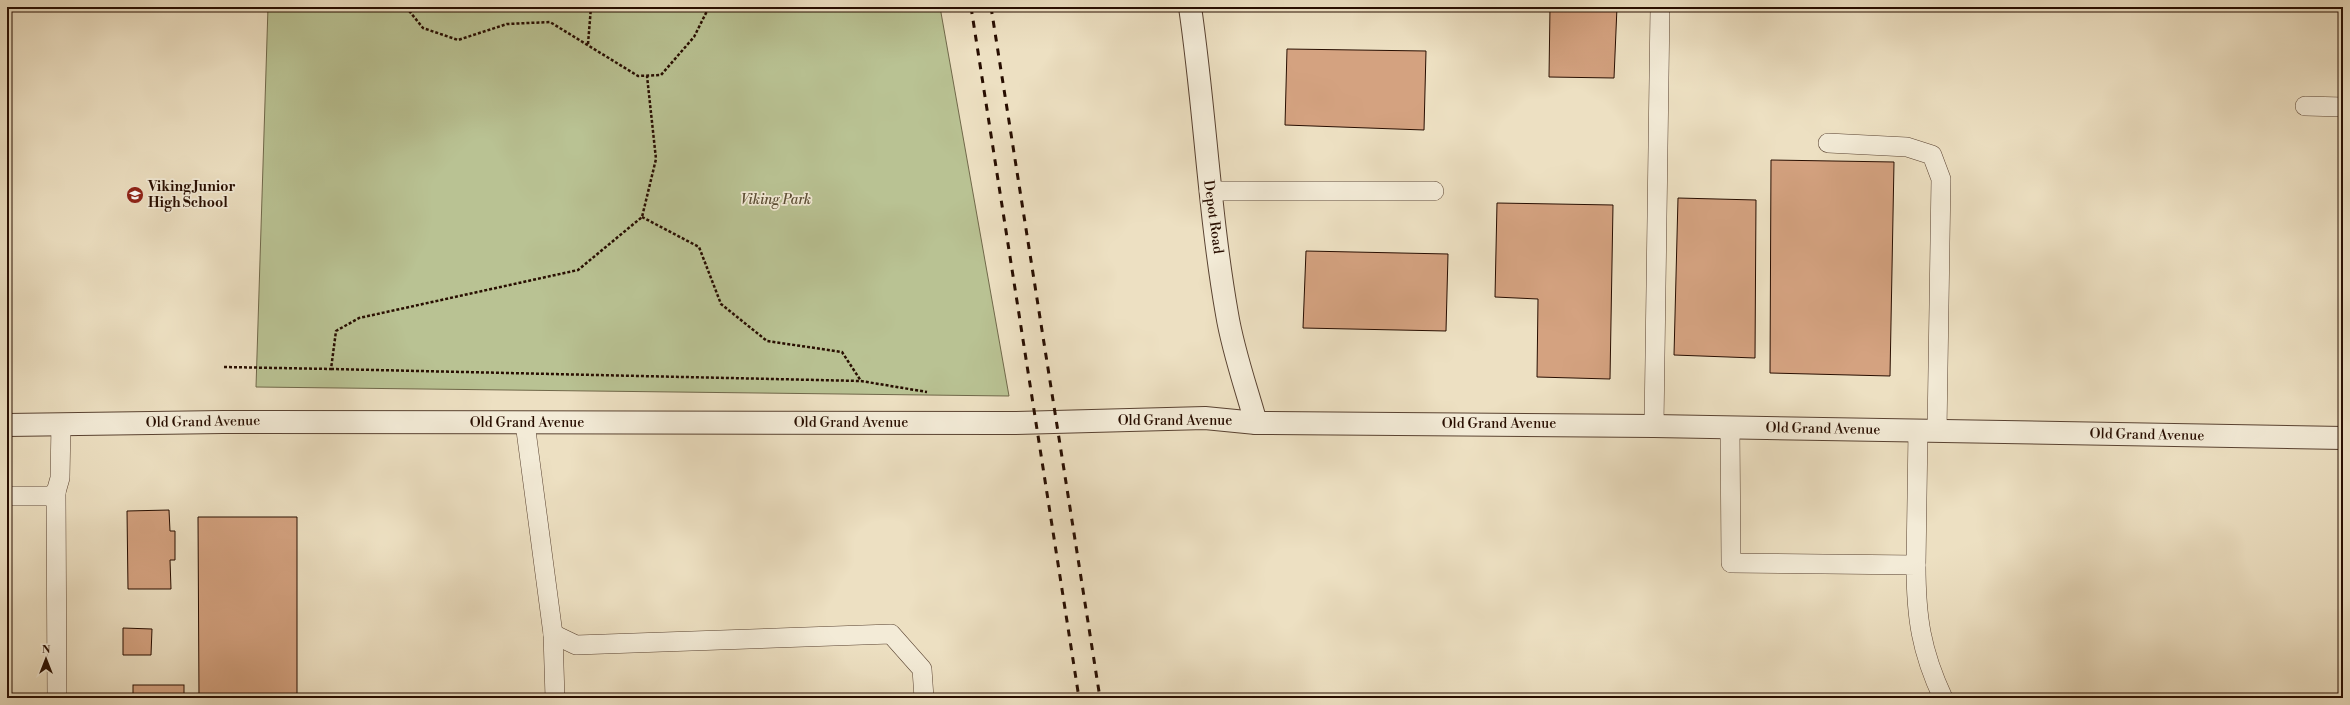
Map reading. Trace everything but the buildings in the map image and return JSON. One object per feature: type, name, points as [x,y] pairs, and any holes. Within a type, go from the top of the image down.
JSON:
[{"type":"street","name":"Depot Road","points":[[1190,7],[1198,60],[1209,191],[1227,316],[1256,423]]},
{"type":"street","name":"Old Grand Avenue","points":[[7,425],[222,422],[1015,423],[1205,418],[1256,423],[1730,427],[2343,438]]},
{"type":"lane","points":[[1654,426],[1660,8]]},
{"type":"lane","points":[[2305,106],[2343,108]]},
{"type":"lane","points":[[1828,143],[1907,148],[1932,155],[1941,179],[1928,431],[1916,565],[1916,605],[1921,638],[1930,670],[1943,698]]},
{"type":"lane","points":[[1209,191],[1434,191]]},
{"type":"lane","points":[[525,423],[553,634],[555,698]]},
{"type":"lane","points":[[57,698],[56,492],[60,478],[61,424]]},
{"type":"lane","points":[[1730,427],[1731,563],[1916,565]]},
{"type":"lane","points":[[7,496],[50,496],[56,492]]},
{"type":"lane","points":[[553,634],[576,645],[892,634],[922,669],[924,698]]},
{"type":"path","points":[[406,7],[423,28],[458,40],[507,24],[550,22],[638,76],[661,75],[694,37],[708,7]]},
{"type":"path","points":[[588,45],[591,7]]},
{"type":"path","points":[[331,369],[336,331],[359,318],[578,270],[642,217],[656,159],[647,76]]},
{"type":"path","points":[[642,217],[699,247],[721,304],[766,341],[842,352],[860,380]]},
{"type":"path","points":[[224,367],[860,380],[929,393]]},
{"type":"green space","name":"Viking Park","points":[[268,7],[940,7],[1009,396],[256,387]]},
{"type":"railway","points":[[971,7],[1079,698]]},
{"type":"railway","points":[[991,7],[1100,698]]},
{"type":"place","name":"Viking Junior High School","points":[[135,195]]}]
